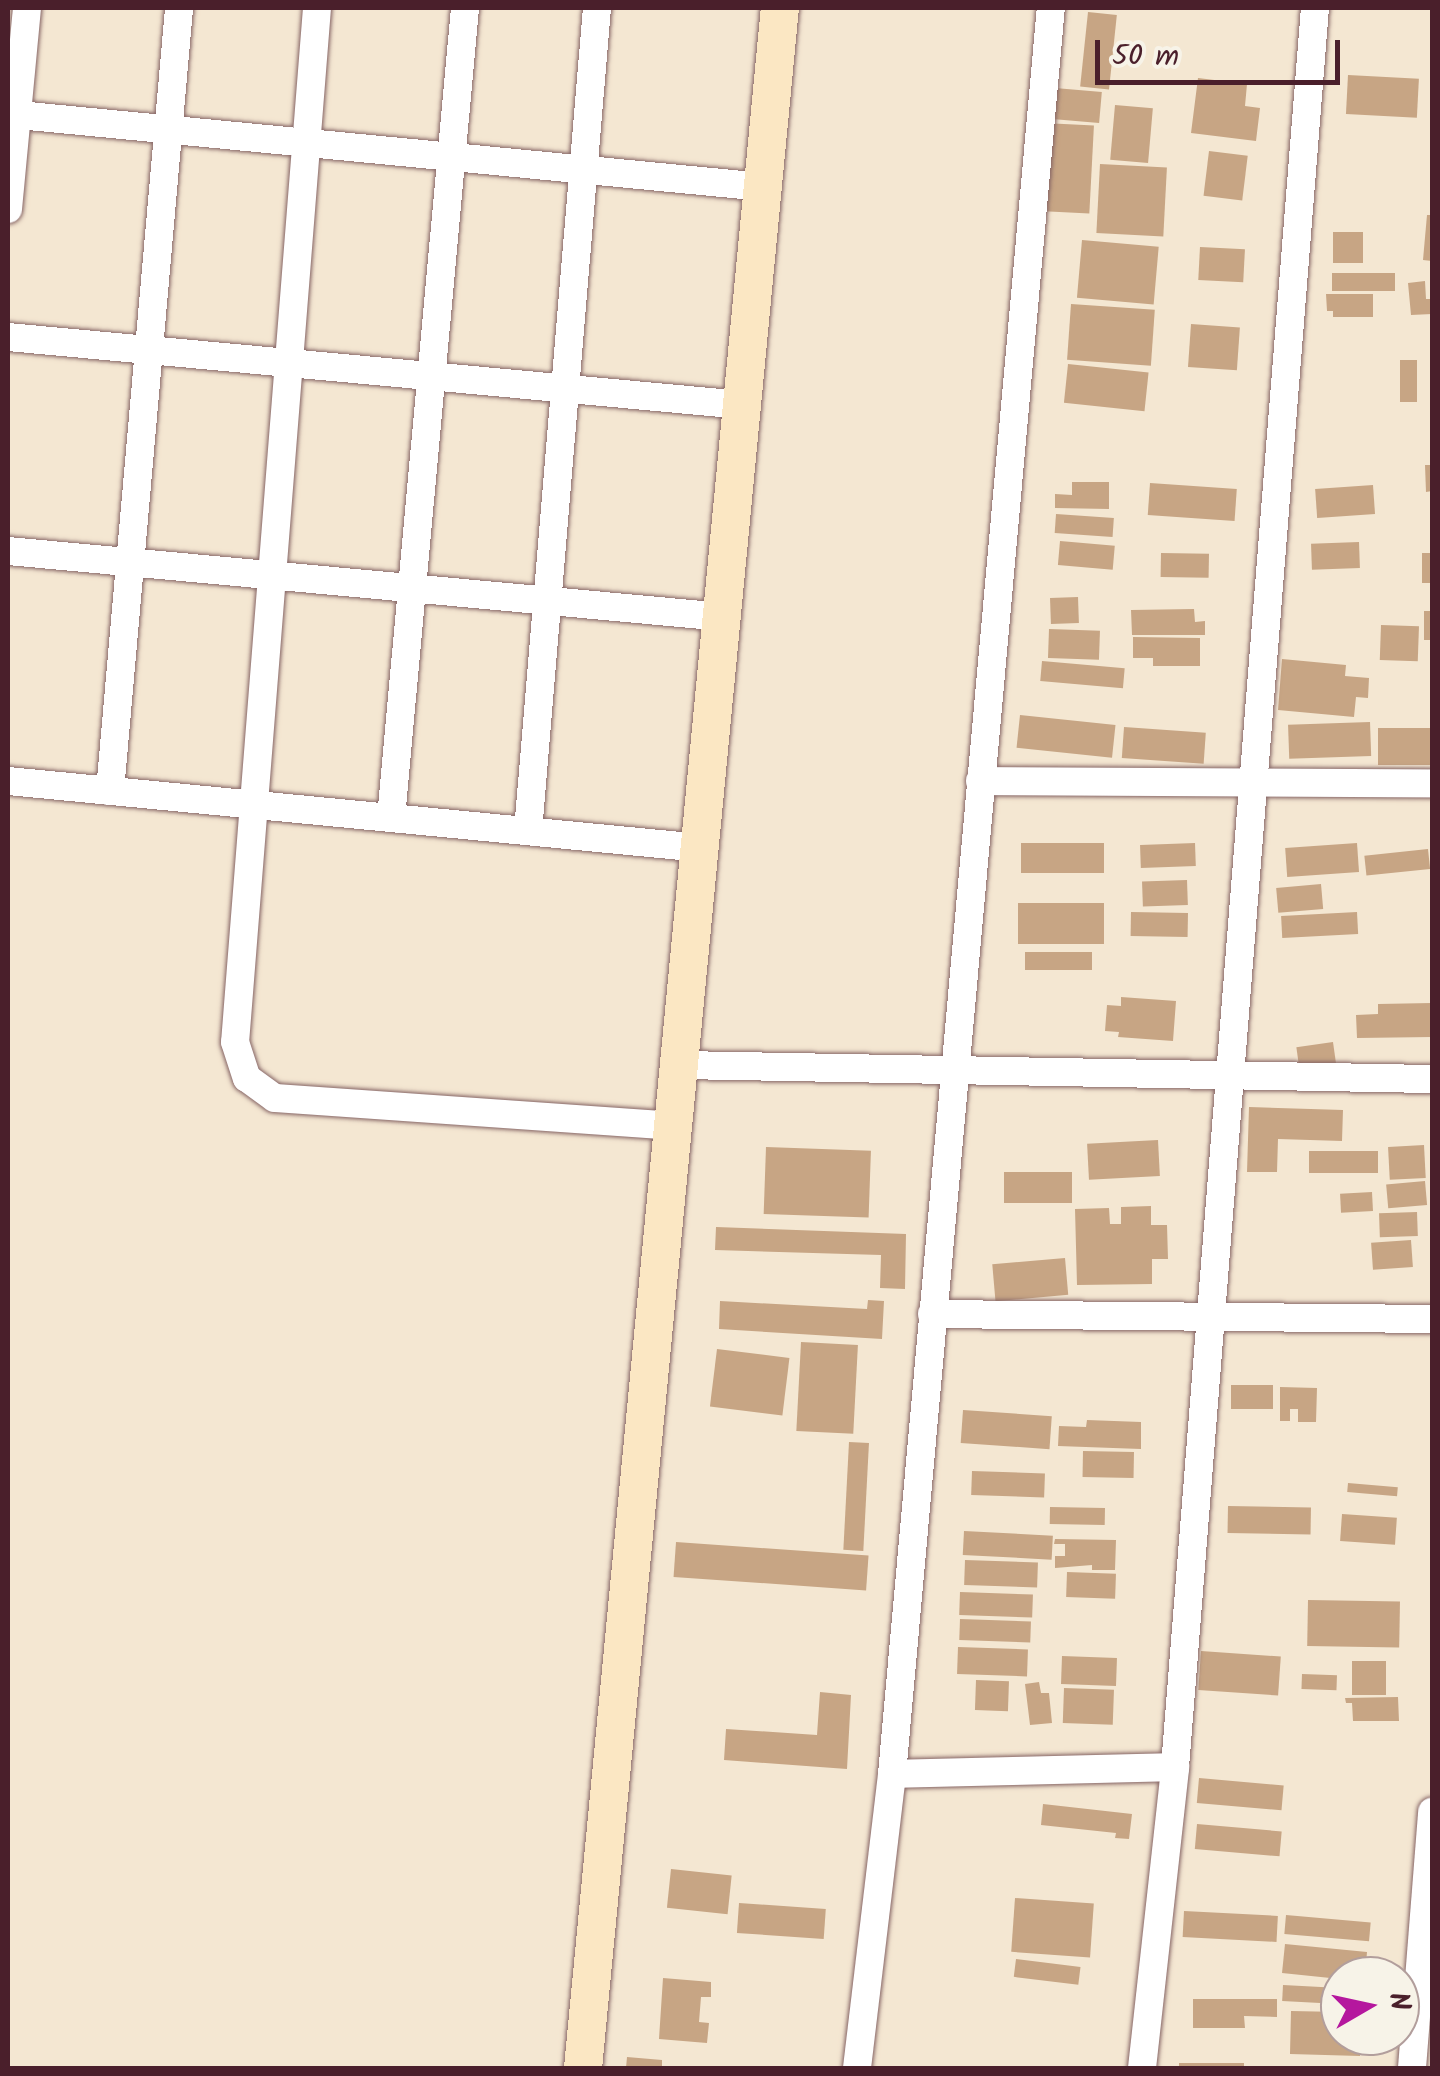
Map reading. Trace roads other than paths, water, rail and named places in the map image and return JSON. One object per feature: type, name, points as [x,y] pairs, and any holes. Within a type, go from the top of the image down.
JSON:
[{"type":"street","points":[[8,209],[12,115],[28,8]]},
{"type":"street","points":[[110,791],[180,8]]},
{"type":"street","points":[[317,8],[235,1042],[246,1078],[276,1098],[676,1126]]},
{"type":"street","points":[[391,818],[465,8]]},
{"type":"street","points":[[528,831],[596,8]]},
{"type":"street","points":[[583,2068],[780,8]]},
{"type":"street","points":[[857,2068],[892,1774],[1050,8]]},
{"type":"street","points":[[1142,2068],[1174,1767],[1315,8]]},
{"type":"street","points":[[12,115],[763,187]]},
{"type":"street","points":[[8,337],[742,405]]},
{"type":"street","points":[[8,551],[723,617]]},
{"type":"street","points":[[8,781],[702,848]]},
{"type":"street","points":[[980,781],[1432,784]]},
{"type":"street","points":[[681,1064],[1432,1079]]},
{"type":"street","points":[[932,1314],[1432,1320]]},
{"type":"street","points":[[892,1774],[1174,1767]]},
{"type":"street","points":[[1412,2068],[1432,1812]]}]
